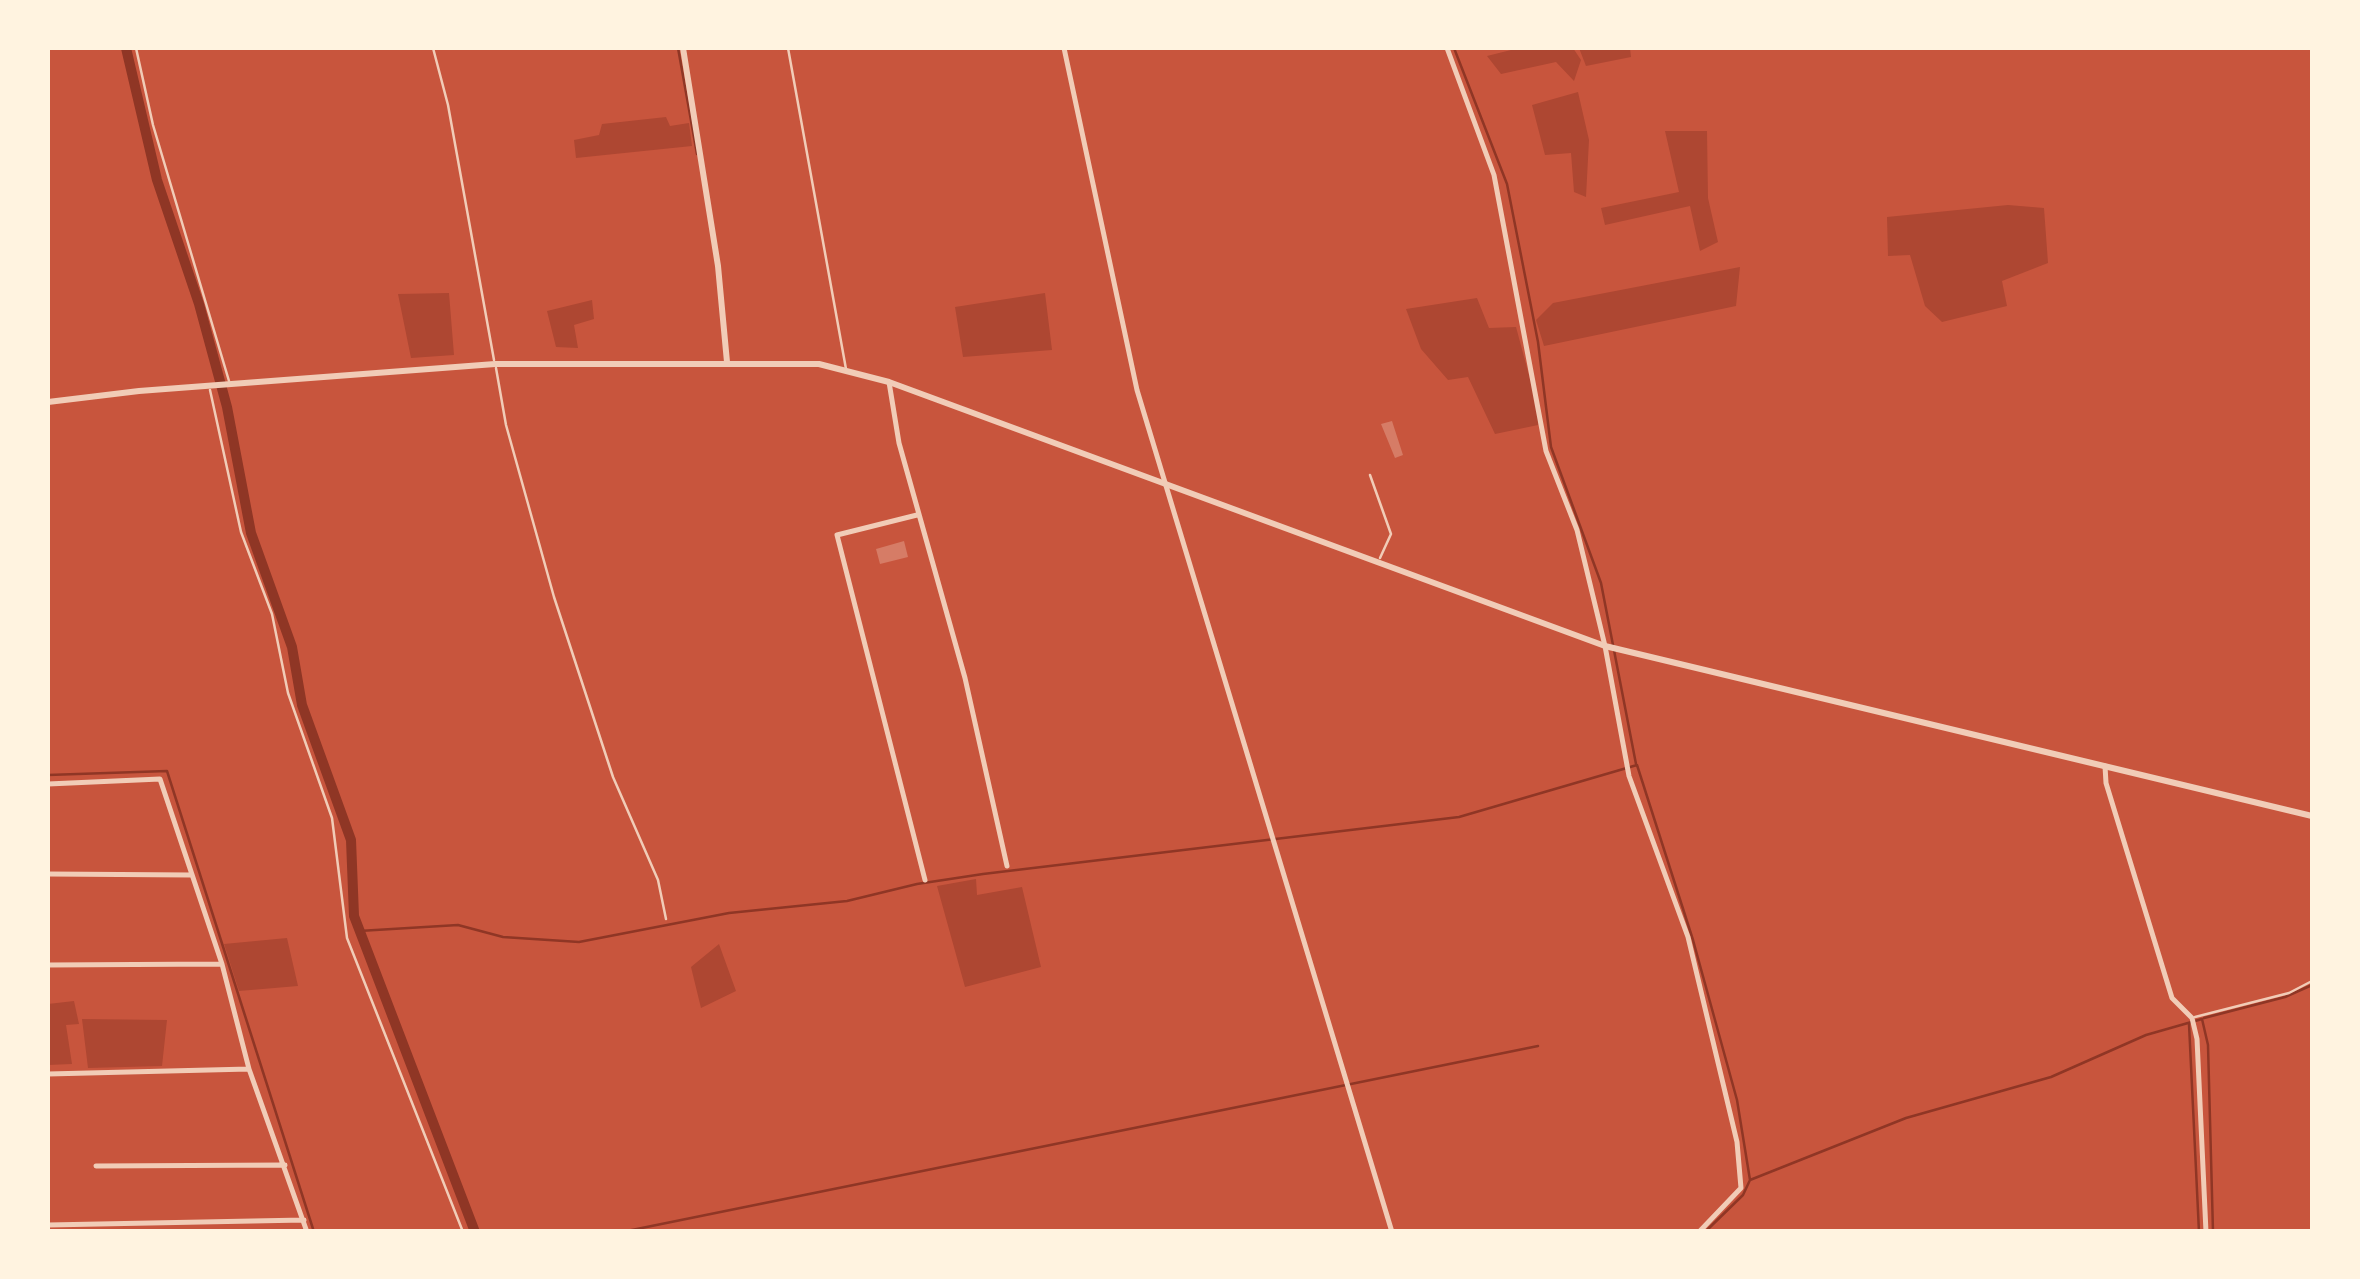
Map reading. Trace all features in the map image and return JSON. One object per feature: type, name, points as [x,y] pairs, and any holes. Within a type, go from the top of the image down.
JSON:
[{"type":"street","points":[[683,48],[714,232],[727,362]]},
{"type":"street","points":[[1064,48],[1124,333],[1163,482],[1392,1232]]},
{"type":"street","points":[[1448,48],[1494,175],[1546,452],[1576,530],[1605,646],[1629,776],[1688,937],[1738,1142],[1741,1188],[1699,1232]]},
{"type":"street","points":[[48,402],[139,391],[495,364],[819,364],[890,382],[1605,646],[2312,816]]},
{"type":"street","points":[[890,382],[916,515],[965,678],[1007,866]]},
{"type":"street","points":[[916,515],[837,535],[925,880]]},
{"type":"street","points":[[2106,766],[2106,783],[2172,998],[2192,1018],[2206,1232]]},
{"type":"street","points":[[48,784],[160,779],[222,964],[249,1069],[307,1232]]},
{"type":"street","points":[[48,874],[192,875]]},
{"type":"street","points":[[48,964],[222,964]]},
{"type":"street","points":[[48,1074],[249,1069]]},
{"type":"street","points":[[96,1166],[286,1165]]},
{"type":"street","points":[[48,1225],[304,1220]]},
{"type":"lane","points":[[136,48],[153,125],[231,387]]},
{"type":"lane","points":[[433,48],[448,105],[506,425],[554,597],[613,777],[658,880],[666,919]]},
{"type":"lane","points":[[788,48],[846,370]]},
{"type":"lane","points":[[210,388],[241,532],[272,614],[288,693],[332,818],[347,938],[444,1173],[463,1232]]},
{"type":"lane","points":[[1370,476],[1391,534],[1377,564]]},
{"type":"lane","points":[[2192,1018],[2289,992],[2312,980]]},
{"type":"shaded area","points":[[1519,48],[1573,48],[1581,60],[1574,81],[1556,62],[1501,74],[1487,56]]},
{"type":"shaded area","points":[[1579,48],[1630,48],[1631,57],[1586,66]]},
{"type":"shaded area","points":[[1578,92],[1589,140],[1586,197],[1574,192],[1571,153],[1545,155],[1532,105]]},
{"type":"shaded area","points":[[666,117],[670,126],[689,123],[692,146],[576,158],[574,140],[599,135],[602,124]]},
{"type":"shaded area","points":[[1665,131],[1707,131],[1708,198],[1718,242],[1700,251],[1690,206],[1605,225],[1601,208],[1679,192]]},
{"type":"shaded area","points":[[2008,205],[2044,208],[2048,263],[2002,281],[2007,306],[1942,322],[1925,306],[1910,255],[1888,256],[1887,217]]},
{"type":"shaded area","points":[[1740,267],[1736,306],[1544,346],[1536,320],[1553,303]]},
{"type":"shaded area","points":[[449,293],[454,355],[411,358],[398,294]]},
{"type":"shaded area","points":[[1045,293],[1052,350],[963,357],[955,307]]},
{"type":"shaded area","points":[[1477,298],[1489,328],[1516,327],[1538,409],[1538,425],[1495,434],[1468,377],[1448,380],[1421,349],[1406,309]]},
{"type":"shaded area","points":[[592,300],[594,319],[574,325],[578,348],[556,347],[547,311]]},
{"type":"shaded area","points":[[976,879],[977,895],[1022,887],[1041,967],[965,987],[937,886]]},
{"type":"shaded area","points":[[287,938],[298,986],[239,991],[224,944]]},
{"type":"shaded area","points":[[719,944],[736,991],[701,1008],[691,967]]},
{"type":"shaded area","points":[[74,1001],[79,1024],[66,1025],[72,1064],[48,1065],[48,1004]]},
{"type":"shaded area","points":[[82,1019],[167,1020],[162,1066],[88,1068]]},
{"type":"building","points":[[1392,421],[1403,455],[1395,458],[1381,424]]},
{"type":"building","points":[[904,541],[908,557],[880,564],[876,549]]},
{"type":"waterway","points":[[126,48],[157,180],[199,304],[227,407],[251,533],[292,647],[302,705],[351,840],[354,916],[475,1232]]},
{"type":"waterway","points":[[678,48],[697,154]]},
{"type":"waterway","points":[[1454,48],[1507,184],[1538,342],[1551,447],[1601,583],[1636,764]]},
{"type":"waterway","points":[[359,931],[458,925],[503,937],[579,942],[729,913],[847,901],[917,884],[983,874],[1459,817],[1637,765],[1693,940],[1737,1100],[1750,1180],[1906,1118],[2051,1077],[2146,1035],[2202,1019],[2208,1045],[2213,1232]]},
{"type":"waterway","points":[[48,775],[167,771],[314,1232]]},
{"type":"waterway","points":[[2204,1018],[2285,997],[2312,985]]},
{"type":"waterway","points":[[2189,1024],[2199,1232]]},
{"type":"waterway","points":[[622,1232],[1538,1046]]},
{"type":"waterway","points":[[1705,1232],[1743,1195],[1750,1180]]}]
